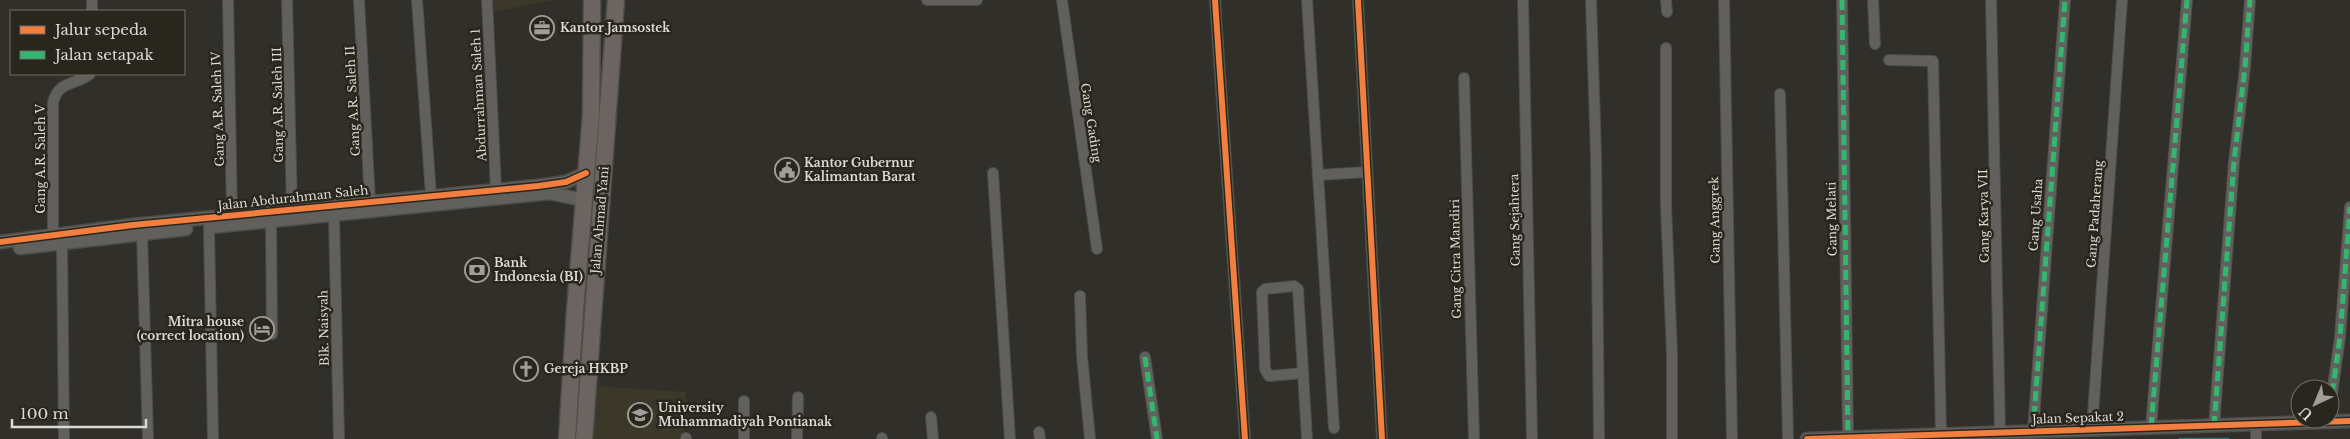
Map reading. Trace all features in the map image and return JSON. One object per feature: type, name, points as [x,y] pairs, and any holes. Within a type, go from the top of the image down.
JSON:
[{"type":"highway","name":"Jalan Ahmad Yani","points":[[567,439],[591,115],[592,0]]},
{"type":"highway","name":"Jalan Ahmad Yani","points":[[584,439],[616,0]]},
{"type":"street","name":"Gang A.R. Saleh IV","points":[[228,0],[232,216]]},
{"type":"street","name":"Gang A.R. Saleh III","points":[[287,0],[292,210]]},
{"type":"street","name":"Gang A.R. Saleh II","points":[[359,0],[370,201]]},
{"type":"street","points":[[417,0],[431,195]]},
{"type":"street","name":"Abdurrahman Saleh 1","points":[[486,0],[505,191]]},
{"type":"street","points":[[927,0],[977,0]]},
{"type":"street","name":"Gang Gading","points":[[1062,0],[1097,249]]},
{"type":"street","points":[[1215,0],[1245,439]]},
{"type":"street","points":[[1307,0],[1334,428]]},
{"type":"street","points":[[1358,0],[1382,439]]},
{"type":"street","name":"Gang Sejahtera","points":[[1523,0],[1532,439]]},
{"type":"street","points":[[1591,0],[1599,439]]},
{"type":"street","points":[[1666,0],[1667,12]]},
{"type":"street","name":"Gang Anggrek","points":[[1724,0],[1732,439]]},
{"type":"street","name":"Gang Melati","points":[[1842,0],[1848,437]]},
{"type":"street","points":[[1873,0],[1875,44]]},
{"type":"street","name":"Gang Karya VII","points":[[1991,0],[2000,432]]},
{"type":"street","name":"Gang Usaha","points":[[2033,431],[2065,0]]},
{"type":"street","name":"Gang Padaherang","points":[[2092,429],[2122,0]]},
{"type":"street","points":[[2151,427],[2187,0]]},
{"type":"street","points":[[2214,426],[2231,200],[2250,0]]},
{"type":"street","points":[[1666,48],[1666,206],[1670,275],[1672,439]]},
{"type":"street","points":[[1889,60],[1933,61],[1942,433]]},
{"type":"street","name":"Gang A.R. Saleh V","points":[[64,439],[53,103],[57,91],[61,87],[88,75]]},
{"type":"street","name":"Gang Citra Mandiri","points":[[1464,78],[1474,439]]},
{"type":"street","points":[[1780,94],[1788,439]]},
{"type":"street","points":[[1318,176],[1367,172]]},
{"type":"street","name":"Jalan Abdurahman Saleh","points":[[0,250],[133,225],[191,224],[209,227],[334,216],[566,182],[586,173]]},
{"type":"street","points":[[993,173],[1010,439]]},
{"type":"street","name":"Jalan Abdurahman Saleh","points":[[0,242],[142,234],[232,216],[431,195],[505,191],[549,193],[584,200]]},
{"type":"street","points":[[2334,379],[2340,337],[2350,207]]},
{"type":"street","name":"Blk. Naisyah","points":[[334,216],[339,439]]},
{"type":"street","points":[[271,222],[272,334]]},
{"type":"street","points":[[209,227],[213,439]]},
{"type":"street","points":[[142,234],[148,439]]},
{"type":"street","points":[[1303,373],[1269,376],[1265,370],[1262,292],[1265,289],[1294,286],[1298,289],[1307,439]]},
{"type":"street","points":[[1080,296],[1082,356],[1090,439]]},
{"type":"street","points":[[1145,357],[1157,439]]},
{"type":"street","points":[[798,397],[798,439]]},
{"type":"street","points":[[744,401],[744,439]]},
{"type":"street","points":[[931,418],[932,439]]},
{"type":"street","name":"Jalan Sepakat 2","points":[[1807,439],[1942,433],[2214,426],[2256,433],[2290,427]]},
{"type":"shaded area","points":[[487,0],[555,0],[488,13]]},
{"type":"shaded area","name":"University Muhammadiyah Pontianak","points":[[598,386],[686,392],[684,439],[592,439]]},
{"type":"waterway","points":[[2180,439],[2228,439]]},
{"type":"marked path","points":[[1842,0],[1848,437]]},
{"type":"marked path","points":[[2033,431],[2065,0]]},
{"type":"marked path","points":[[2151,427],[2187,0]]},
{"type":"marked path","points":[[2214,426],[2234,162],[2245,67],[2250,0]]},
{"type":"marked path","points":[[2334,379],[2340,337],[2350,207]]},
{"type":"marked path","points":[[1145,357],[1157,439]]},
{"type":"cycle path","points":[[1215,0],[1245,439]]},
{"type":"cycle path","points":[[1358,0],[1382,439]]},
{"type":"cycle path","points":[[0,242],[133,225],[538,186],[566,182],[586,173]]},
{"type":"cycle path","points":[[1807,439],[2350,421]]},
{"type":"place","name":"Kantor Jamsostek","points":[[542,28]]},
{"type":"place","name":"Kantor Gubernur Kalimantan Barat","points":[[787,170]]},
{"type":"place","name":"Bank Indonesia (BI)","points":[[477,270]]},
{"type":"place","name":"Mitra house (correct location)","points":[[262,329]]},
{"type":"place","name":"Gereja HKBP","points":[[526,369]]},
{"type":"place","name":"University Muhammadiyah Pontianak","points":[[640,415]]}]
